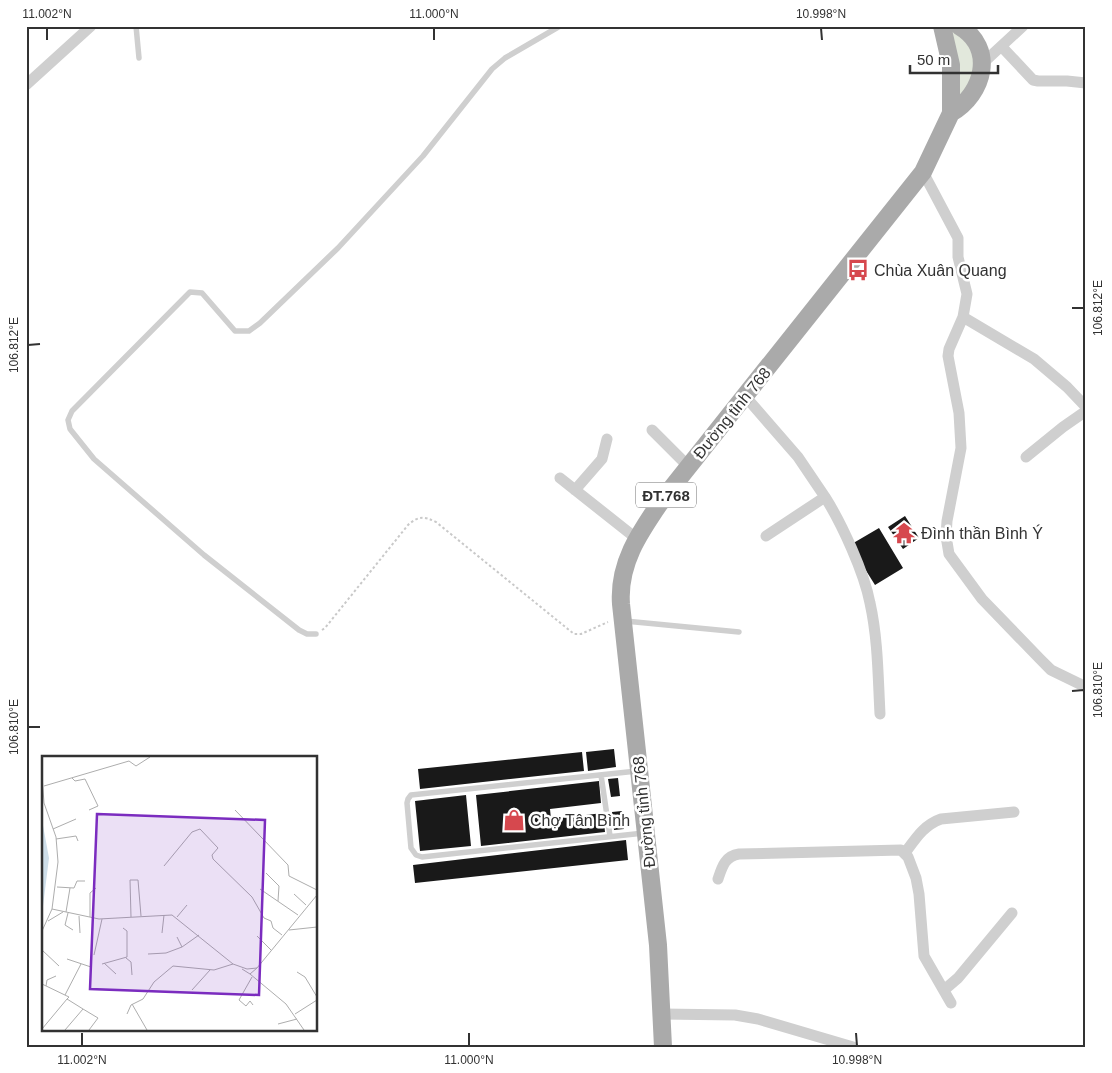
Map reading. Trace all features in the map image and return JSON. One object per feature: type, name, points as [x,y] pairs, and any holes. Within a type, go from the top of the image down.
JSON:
[{"type":"main road","name":"Đường tỉnh 768","points":[[662,1047],[658,945],[622,618],[620,590],[624,570],[637,539],[662,500],[923,172],[952,113],[951,65],[942,26]]},
{"type":"main road","points":[[959,26],[968,32],[974,40],[980,50],[983,63]]},
{"type":"main road","name":"ĐT.768","points":[[952,113],[969,100],[977,86],[983,63]]},
{"type":"street","points":[[26,85],[90,26]]},
{"type":"street","points":[[983,63],[1023,26]]},
{"type":"street","points":[[1002,47],[1033,80],[1086,83]]},
{"type":"street","points":[[923,172],[958,238],[958,257],[967,294],[963,317],[949,349],[948,356],[959,413],[961,448],[947,521],[946,536],[949,554],[982,599],[1040,659],[1065,678],[1086,687]]},
{"type":"street","points":[[963,317],[1034,359],[1086,407]]},
{"type":"street","points":[[746,396],[798,457],[825,498],[846,538],[870,603],[880,714]]},
{"type":"street","points":[[1026,457],[1055,432],[1086,411]]},
{"type":"street","points":[[652,430],[689,467]]},
{"type":"street","points":[[575,490],[602,459],[607,438]]},
{"type":"street","points":[[560,478],[637,539]]},
{"type":"street","points":[[766,536],[825,498]]},
{"type":"street","points":[[905,853],[927,825],[941,819],[1014,812]]},
{"type":"street","points":[[718,879],[724,863],[730,856],[739,854],[901,850],[905,853],[913,868],[919,894],[922,951],[951,1002]]},
{"type":"street","points":[[944,990],[958,978],[1012,913]]},
{"type":"street","points":[[662,1014],[735,1015],[758,1019],[853,1047]]},
{"type":"lane","points":[[136,26],[139,58]]},
{"type":"lane","points":[[316,634],[308,634],[284,618],[204,555],[94,459],[70,429],[68,420],[72,411],[190,292],[202,293],[234,331],[250,331],[260,323],[338,248],[423,156],[492,68],[505,58],[560,26]]},
{"type":"lane","points":[[622,618],[739,632]]},
{"type":"lane","points":[[640,771],[411,795],[407,804],[411,848],[416,855],[422,856],[646,832]]},
{"type":"lane","points":[[602,775],[610,836]]},
{"type":"path","points":[[316,634],[326,628],[416,517],[426,517],[436,522],[574,634],[581,634],[622,618]]},
{"type":"shaded area","points":[[948,29],[965,41],[974,59],[973,76],[959,100]]},
{"type":"building","name":"Đình thần Bình Ý","points":[[905,516],[919,538],[903,549],[888,527]]},
{"type":"building","points":[[879,528],[903,568],[875,585],[850,545]]},
{"type":"building","points":[[614,749],[616,767],[588,771],[586,752]]},
{"type":"building","points":[[582,752],[584,771],[420,789],[418,769]]},
{"type":"building","points":[[618,778],[620,796],[611,797],[608,779]]},
{"type":"building","points":[[599,781],[601,803],[550,809],[551,819],[603,813],[605,832],[481,846],[476,795]]},
{"type":"building","points":[[466,795],[471,846],[420,851],[415,801]]},
{"type":"building","points":[[622,811],[624,829],[614,830],[612,812]]},
{"type":"building","points":[[626,840],[628,860],[415,883],[413,865]]},
{"type":"place","name":"Chùa Xuân Quang","points":[[858,270]]},
{"type":"place","name":"Đình thần Bình Ý","points":[[904,533]]},
{"type":"place","name":"Chợ Tân Bình","points":[[514,820]]}]
